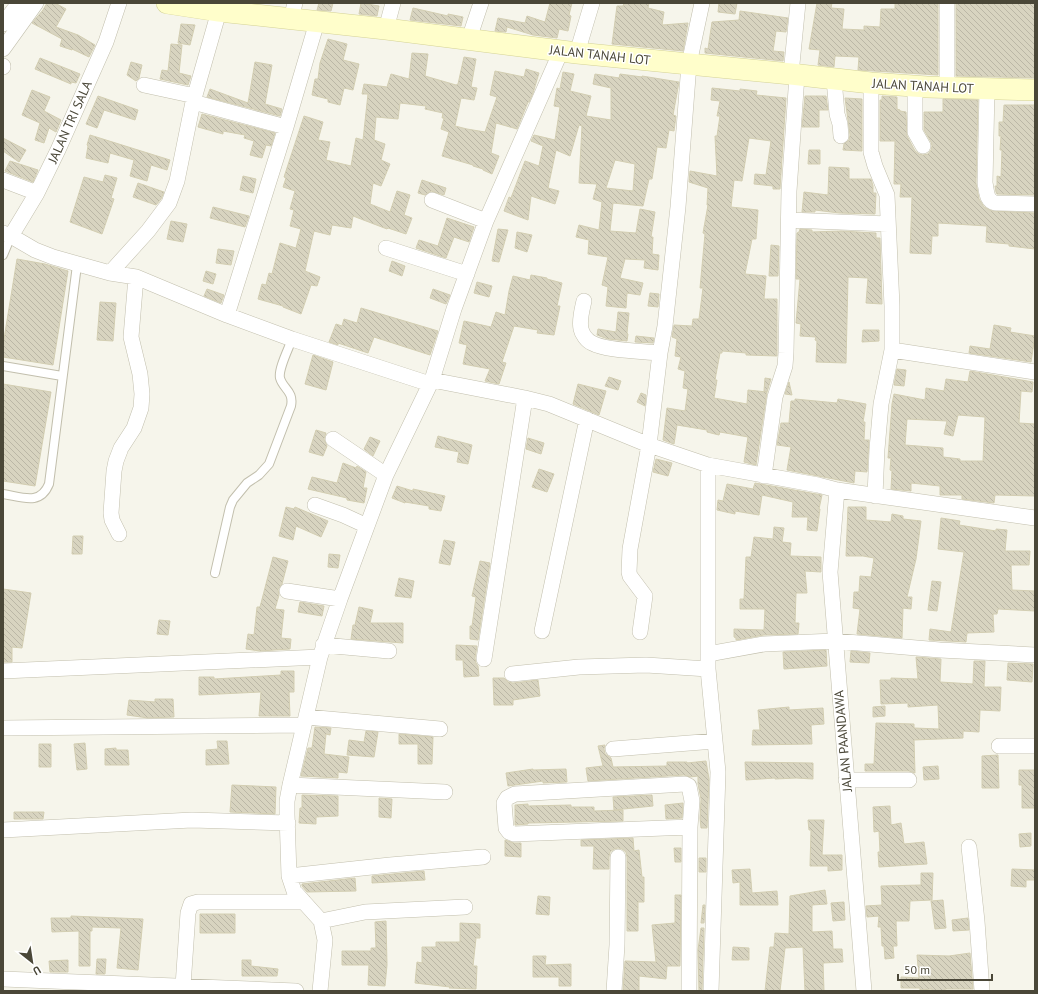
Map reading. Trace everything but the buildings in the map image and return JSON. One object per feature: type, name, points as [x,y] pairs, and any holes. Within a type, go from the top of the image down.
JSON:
[{"type":"main road","name":"JALAN TANAH LOT","points":[[167,3],[218,11],[293,11],[317,22],[386,29],[569,52],[871,83],[947,88],[1035,90]]},
{"type":"street","points":[[3,24],[19,3]]},
{"type":"street","points":[[3,49],[36,3]]},
{"type":"street","name":"JALAN TRI SALA","points":[[7,235],[37,193],[106,42],[119,3]]},
{"type":"street","points":[[386,29],[393,3]]},
{"type":"street","points":[[469,39],[481,3]]},
{"type":"street","points":[[320,991],[325,940],[321,921],[294,890],[289,876],[287,801],[321,651],[386,475],[431,382],[454,309],[486,222],[592,3]]},
{"type":"street","points":[[640,632],[646,596],[634,582],[629,572],[630,549],[649,445],[660,353],[665,326],[678,207],[688,64],[702,3]]},
{"type":"street","points":[[764,476],[775,397],[785,366],[786,353],[789,191],[798,3]]},
{"type":"street","points":[[947,3],[947,88]]},
{"type":"street","points":[[110,273],[148,231],[169,203],[177,181],[194,99],[218,11]]},
{"type":"street","points":[[227,315],[317,22]]},
{"type":"street","points":[[834,79],[837,114],[841,136]]},
{"type":"street","points":[[871,83],[871,152],[887,195],[892,306],[892,350],[881,404],[875,496]]},
{"type":"street","points":[[144,85],[286,127]]},
{"type":"street","points":[[915,86],[915,132],[923,146]]},
{"type":"street","points":[[987,89],[986,183],[988,198],[990,201],[995,203],[1035,204]]},
{"type":"street","points":[[3,180],[37,193]]},
{"type":"street","points":[[432,200],[486,222]]},
{"type":"street","points":[[789,220],[888,224]]},
{"type":"street","points":[[7,235],[35,250],[77,264],[110,273],[136,277],[227,315],[292,339],[431,382],[525,398],[549,404],[649,445],[708,465],[818,485],[837,490],[1035,518]]},
{"type":"street","points":[[386,248],[467,274]]},
{"type":"street","points":[[119,534],[112,520],[111,513],[114,471],[121,448],[134,428],[141,408],[142,394],[140,374],[131,337],[136,277]]},
{"type":"street","points":[[584,301],[580,321],[581,330],[591,343],[604,348],[660,353]]},
{"type":"street","points":[[892,350],[1035,372]]},
{"type":"street","points":[[484,659],[525,398]]},
{"type":"street","points":[[542,632],[587,419]]},
{"type":"street","points":[[333,439],[386,475]]},
{"type":"street","points":[[708,465],[708,669],[718,772],[711,991]]},
{"type":"street","name":"JALAN PAANDAWA","points":[[837,490],[830,572],[864,991]]},
{"type":"street","points":[[315,505],[343,515],[367,526]]},
{"type":"street","points":[[287,592],[340,599]]},
{"type":"street","points":[[708,654],[764,644],[835,641],[940,650],[1035,655]]},
{"type":"street","points":[[3,671],[321,651],[389,651]]},
{"type":"street","points":[[512,674],[586,666],[646,665],[708,669]]},
{"type":"street","points":[[3,728],[305,721],[440,729]]},
{"type":"street","points":[[613,749],[716,741]]},
{"type":"street","points":[[999,746],[1035,746]]},
{"type":"street","points":[[846,780],[909,780]]},
{"type":"street","points":[[689,991],[691,793],[689,786],[685,784],[515,794],[507,798],[504,803],[506,828],[508,832],[514,834],[690,827]]},
{"type":"street","points":[[290,785],[445,792]]},
{"type":"street","points":[[3,830],[192,820],[288,823]]},
{"type":"street","points":[[968,847],[977,921],[982,991]]},
{"type":"street","points":[[289,876],[483,857]]},
{"type":"street","points":[[614,991],[617,945],[618,857]]},
{"type":"street","points":[[184,986],[188,912],[191,904],[208,902],[304,902]]},
{"type":"street","points":[[321,921],[365,912],[465,907]]},
{"type":"street","points":[[3,979],[166,988],[184,986],[296,991]]},
{"type":"lane","points":[[3,255],[7,235]]},
{"type":"lane","points":[[3,494],[34,498],[46,492],[49,484],[77,264]]},
{"type":"lane","points":[[215,573],[230,506],[247,483],[259,475],[269,464],[293,400],[280,378],[280,370],[292,339]]},
{"type":"lane","points":[[3,366],[62,376]]}]
